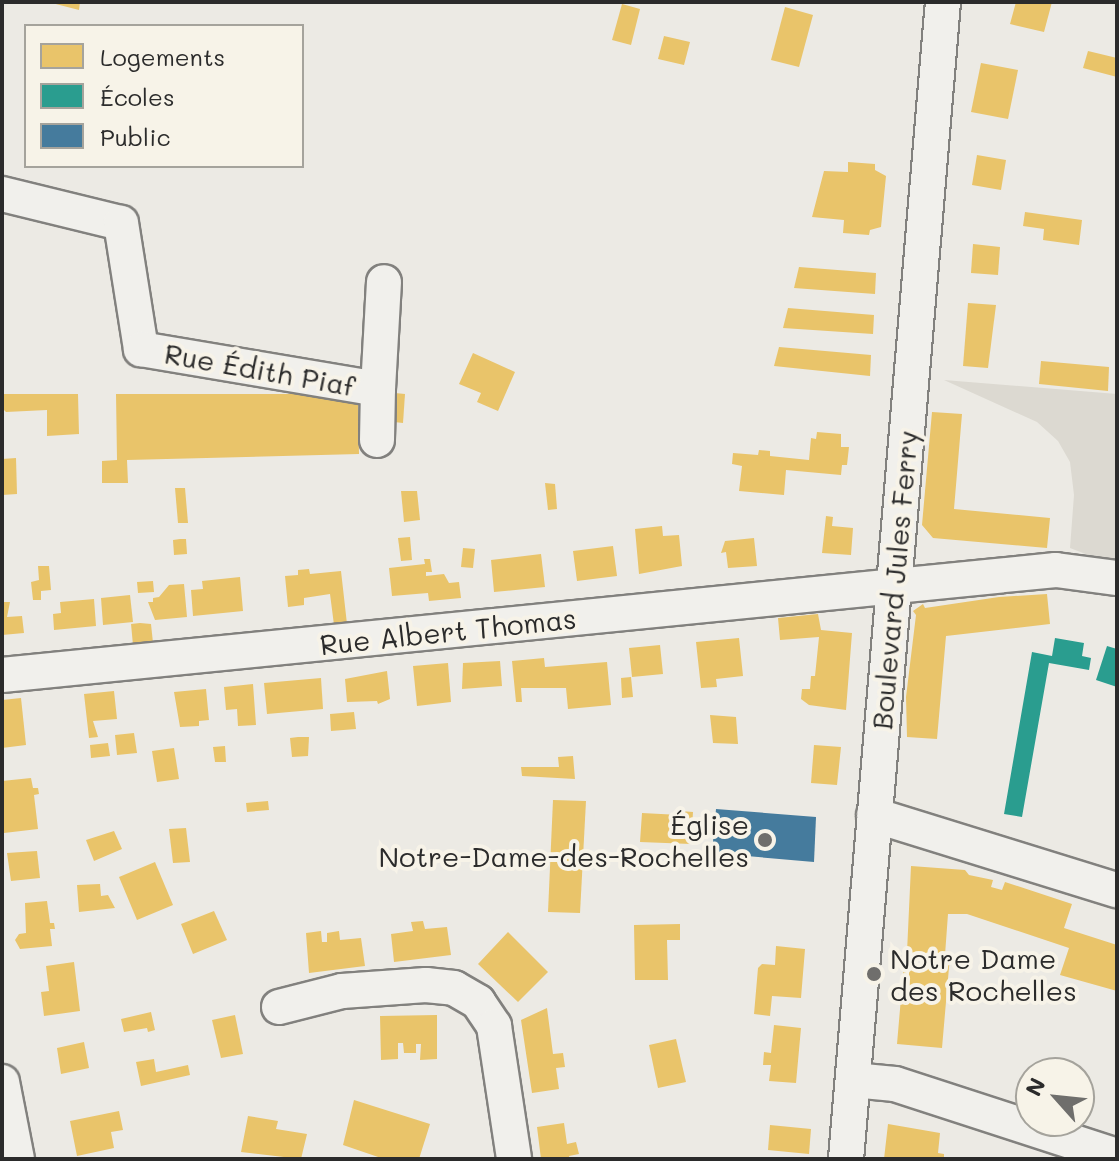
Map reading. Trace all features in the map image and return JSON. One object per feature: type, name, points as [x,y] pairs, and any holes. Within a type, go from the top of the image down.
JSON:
[{"type":"street","name":"Boulevard Jules Ferry","points":[[846,1159],[943,2]]},
{"type":"street","name":"Rue Édith Piaf","points":[[2,194],[121,223],[142,364],[378,389],[384,282]]},
{"type":"street","points":[[377,440],[378,389]]},
{"type":"street","name":"Rue Albert Thomas","points":[[2,675],[1056,570],[1117,578]]},
{"type":"street","points":[[874,815],[1117,890]]},
{"type":"street","points":[[279,1007],[342,991],[426,985],[454,988],[478,1002],[494,1026],[514,1159]]},
{"type":"street","points":[[853,1080],[895,1084],[1117,1156]]},
{"type":"street","points":[[2,1082],[17,1159]]},
{"type":"shaded area","points":[[944,380],[1117,394],[1117,566],[1070,548],[1074,495],[1070,462],[1058,441],[1037,422]]},
{"type":"building: Logements","points":[[48,2],[80,2],[79,10]]},
{"type":"building: Logements","points":[[1016,2],[1052,2],[1044,32],[1010,24]]},
{"type":"building: Logements","points":[[622,4],[640,9],[631,45],[612,40]]},
{"type":"building: Logements","points":[[785,7],[813,15],[799,67],[771,60]]},
{"type":"building: Logements","points":[[664,36],[690,42],[684,65],[658,59]]},
{"type":"building: Logements","points":[[1088,51],[1117,58],[1117,77],[1083,68]]},
{"type":"building: Logements","points":[[981,63],[1018,70],[1008,119],[971,112]]},
{"type":"building: Logements","points":[[977,155],[1006,160],[1001,190],[972,185]]},
{"type":"building: Logements","points":[[848,162],[875,164],[875,170],[886,176],[881,227],[870,230],[869,235],[843,233],[844,220],[812,217],[824,171],[848,172]]},
{"type":"building: Logements","points":[[1025,212],[1082,220],[1079,245],[1043,240],[1044,229],[1023,226]]},
{"type":"building: Logements","points":[[973,244],[1000,247],[998,275],[971,273]]},
{"type":"building: Logements","points":[[799,267],[876,273],[875,294],[794,288]]},
{"type":"building: Logements","points":[[968,303],[996,305],[988,368],[963,366]]},
{"type":"building: Logements","points":[[788,308],[874,315],[873,334],[783,328]]},
{"type":"building: Logements","points":[[779,347],[871,355],[870,376],[774,366]]},
{"type":"building: Logements","points":[[473,353],[515,372],[498,411],[477,402],[481,393],[459,384]]},
{"type":"building: Logements","points":[[1041,361],[1109,367],[1108,391],[1039,384]]},
{"type":"building: Logements","points":[[395,393],[405,394],[403,423],[394,422]]},
{"type":"building: Logements","points":[[2,394],[78,394],[79,434],[47,436],[47,410],[6,412],[2,408]]},
{"type":"building: Logements","points":[[116,394],[358,394],[359,454],[127,460],[128,483],[102,483],[102,461],[117,460]]},
{"type":"building: Logements","points":[[932,412],[962,414],[954,509],[1050,518],[1047,548],[933,538],[922,525]]},
{"type":"building: Logements","points":[[817,432],[841,434],[841,447],[849,447],[847,465],[842,465],[841,475],[786,470],[784,495],[739,491],[742,466],[732,464],[733,453],[758,455],[759,450],[770,451],[770,456],[809,460],[811,438],[816,439]]},
{"type":"building: Logements","points":[[16,458],[17,494],[2,495],[2,459]]},
{"type":"building: Logements","points":[[545,483],[555,484],[557,509],[548,510]]},
{"type":"building: Logements","points":[[175,488],[185,488],[188,523],[178,523]]},
{"type":"building: Logements","points":[[401,491],[417,491],[420,520],[404,522]]},
{"type":"building: Logements","points":[[826,516],[833,517],[832,526],[853,528],[851,555],[822,553]]},
{"type":"building: Logements","points":[[662,526],[663,536],[679,535],[682,566],[639,574],[635,529]]},
{"type":"building: Logements","points":[[410,537],[412,560],[401,561],[398,538]]},
{"type":"building: Logements","points":[[754,538],[757,566],[728,568],[726,552],[721,553],[725,541]]},
{"type":"building: Logements","points":[[186,539],[187,554],[174,555],[173,540]]},
{"type":"building: Logements","points":[[613,546],[617,576],[577,581],[573,551]]},
{"type":"building: Logements","points":[[463,548],[475,549],[473,568],[461,567]]},
{"type":"building: Logements","points":[[541,554],[545,587],[494,592],[491,560]]},
{"type":"building: Logements","points":[[424,559],[430,559],[432,572],[426,572],[426,576],[444,574],[449,583],[459,582],[461,598],[429,601],[428,593],[392,596],[389,568],[425,564]]},
{"type":"building: Logements","points":[[38,566],[49,566],[51,590],[41,591],[41,600],[33,600],[31,582],[39,580]]},
{"type":"building: Logements","points":[[309,569],[310,574],[341,571],[347,624],[334,625],[330,594],[304,598],[304,605],[288,607],[285,576],[298,575],[298,570]]},
{"type":"building: Logements","points":[[240,577],[243,611],[193,616],[191,590],[203,589],[202,581]]},
{"type":"building: Logements","points":[[153,581],[154,592],[138,593],[137,582]]},
{"type":"building: Logements","points":[[184,584],[187,617],[155,620],[148,602],[153,602],[153,598],[159,597],[169,585]]},
{"type":"building: Logements","points":[[1047,594],[1050,624],[946,636],[937,739],[907,737],[906,697],[916,615],[913,611],[923,604],[925,608],[999,597]]},
{"type":"building: Logements","points":[[130,595],[133,622],[103,625],[101,598]]},
{"type":"building: Logements","points":[[94,599],[96,626],[54,630],[53,614],[61,613],[60,602]]},
{"type":"building: Logements","points":[[2,602],[10,602],[7,617],[22,616],[24,633],[2,635]]},
{"type":"building: Logements","points":[[818,614],[821,630],[852,633],[846,710],[809,705],[801,699],[802,689],[810,689],[811,676],[815,676],[819,637],[780,640],[778,618]]},
{"type":"building: Logements","points":[[131,624],[151,624],[153,643],[133,645]]},
{"type":"building: Logements","points":[[739,638],[743,676],[716,679],[717,687],[701,688],[696,642]]},
{"type":"building: Logements","points":[[660,645],[663,674],[632,677],[629,648]]},
{"type":"building: Logements","points":[[544,658],[545,667],[607,662],[611,705],[568,709],[566,688],[521,688],[522,702],[516,702],[512,661]]},
{"type":"building: Logements","points":[[500,661],[502,686],[462,689],[463,663]]},
{"type":"building: Logements","points":[[448,663],[451,702],[417,706],[413,666]]},
{"type":"building: Logements","points":[[387,671],[390,699],[378,704],[377,701],[347,702],[345,679]]},
{"type":"building: Logements","points":[[631,677],[633,697],[622,698],[621,678]]},
{"type":"building: Logements","points":[[321,678],[323,709],[267,714],[264,683]]},
{"type":"building: Logements","points":[[253,684],[256,725],[238,726],[237,709],[226,710],[224,687]]},
{"type":"building: Logements","points":[[206,689],[209,720],[199,721],[199,726],[180,727],[174,692]]},
{"type":"building: Logements","points":[[114,691],[117,719],[93,721],[98,737],[89,738],[84,694]]},
{"type":"building: Logements","points":[[21,698],[26,745],[2,748],[2,700]]},
{"type":"building: Logements","points":[[354,712],[356,729],[331,731],[330,714]]},
{"type":"building: Logements","points":[[710,715],[736,717],[738,744],[713,743]]},
{"type":"building: Logements","points":[[134,733],[137,753],[117,755],[115,735]]},
{"type":"building: Logements","points":[[309,737],[308,756],[292,757],[290,738]]},
{"type":"building: Logements","points":[[108,743],[110,756],[91,758],[90,745]]},
{"type":"building: Logements","points":[[814,745],[841,747],[837,785],[811,783]]},
{"type":"building: Logements","points":[[225,746],[226,762],[215,762],[213,747]]},
{"type":"building: Logements","points":[[174,748],[179,779],[157,782],[152,751]]},
{"type":"building: Logements","points":[[573,756],[575,779],[522,776],[521,767],[559,767],[558,757]]},
{"type":"building: Logements","points":[[31,778],[33,788],[38,788],[39,794],[34,795],[38,829],[4,833],[2,781]]},
{"type":"building: Logements","points":[[553,800],[586,801],[580,913],[548,912]]},
{"type":"building: Logements","points":[[268,801],[269,810],[247,812],[246,803]]},
{"type":"building: Logements","points":[[680,811],[693,812],[691,844],[640,842],[642,813],[680,815]]},
{"type":"building: Logements","points":[[186,828],[190,862],[173,863],[169,829]]},
{"type":"building: Logements","points":[[114,831],[122,849],[94,861],[86,840]]},
{"type":"building: Logements","points":[[37,851],[40,878],[11,881],[7,853]]},
{"type":"building: Logements","points":[[155,862],[173,905],[137,920],[119,877]]},
{"type":"building: Logements","points":[[911,866],[965,870],[969,875],[993,880],[991,887],[1002,890],[1005,882],[1072,904],[1064,928],[1117,945],[1117,991],[1060,975],[1069,948],[967,914],[948,914],[945,955],[950,956],[942,1048],[897,1044],[904,963],[926,965],[927,954],[907,952]]},
{"type":"building: Logements","points":[[100,884],[101,896],[108,895],[115,908],[79,912],[77,885]]},
{"type":"building: Logements","points":[[47,901],[50,923],[54,923],[55,929],[50,929],[52,946],[20,949],[15,940],[19,934],[26,933],[25,903]]},
{"type":"building: Logements","points":[[214,911],[227,940],[193,954],[181,924]]},
{"type":"building: Logements","points":[[423,921],[425,929],[447,927],[451,955],[394,962],[391,934],[413,931],[411,922]]},
{"type":"building: Logements","points":[[680,924],[680,940],[667,940],[668,980],[635,980],[634,925]]},
{"type":"building: Logements","points":[[321,931],[322,942],[327,942],[327,933],[339,931],[340,940],[361,938],[365,966],[309,973],[306,933]]},
{"type":"building: Logements","points":[[508,932],[548,972],[518,1002],[478,964]]},
{"type":"building: Logements","points":[[776,946],[805,949],[801,998],[772,996],[770,1016],[754,1014],[758,968],[762,964],[775,965]]},
{"type":"building: Logements","points":[[74,962],[80,1011],[44,1016],[41,992],[49,991],[46,966]]},
{"type":"building: Logements","points":[[547,1008],[553,1054],[563,1053],[565,1067],[556,1068],[559,1089],[532,1093],[521,1020]]},
{"type":"building: Logements","points":[[151,1012],[155,1030],[148,1032],[147,1028],[124,1032],[121,1019]]},
{"type":"building: Logements","points":[[235,1015],[243,1054],[221,1058],[212,1020]]},
{"type":"building: Logements","points":[[437,1015],[437,1059],[420,1060],[421,1044],[416,1044],[416,1053],[404,1053],[403,1043],[398,1043],[398,1059],[381,1060],[380,1016]]},
{"type":"building: Logements","points":[[774,1025],[801,1028],[796,1083],[769,1081],[771,1065],[763,1065],[764,1052],[771,1053]]},
{"type":"building: Logements","points":[[676,1039],[686,1082],[658,1088],[649,1045]]},
{"type":"building: Logements","points":[[84,1042],[89,1068],[61,1074],[57,1048]]},
{"type":"building: Logements","points":[[154,1059],[156,1072],[188,1065],[190,1075],[141,1086],[136,1062]]},
{"type":"building: Logements","points":[[354,1100],[430,1124],[419,1159],[384,1159],[343,1145]]},
{"type":"building: Logements","points":[[119,1111],[123,1130],[111,1132],[114,1148],[77,1156],[70,1121]]},
{"type":"building: Logements","points":[[248,1116],[278,1121],[276,1129],[307,1134],[301,1159],[241,1152]]},
{"type":"building: Logements","points":[[564,1123],[567,1144],[576,1142],[579,1154],[569,1156],[570,1159],[541,1159],[537,1127]]},
{"type":"building: Logements","points":[[888,1124],[940,1133],[938,1153],[944,1154],[944,1159],[884,1159]]},
{"type":"building: Logements","points":[[770,1125],[811,1129],[809,1154],[768,1150]]},
{"type":"building: Écoles","points":[[1055,638],[1084,643],[1082,656],[1091,658],[1089,670],[1049,663],[1022,817],[1004,814],[1032,652],[1052,656]]},
{"type":"building: Écoles","points":[[1107,646],[1117,649],[1117,687],[1096,680]]},
{"type":"building: Public","name":"Église Notre-Dame-des-Rochelles","points":[[716,809],[816,817],[814,862],[712,853]]},
{"type":"place","name":"Église Notre-Dame-des-Rochelles","points":[[765,840]]},
{"type":"place","name":"Notre Dame des Rochelles","points":[[874,974]]}]
